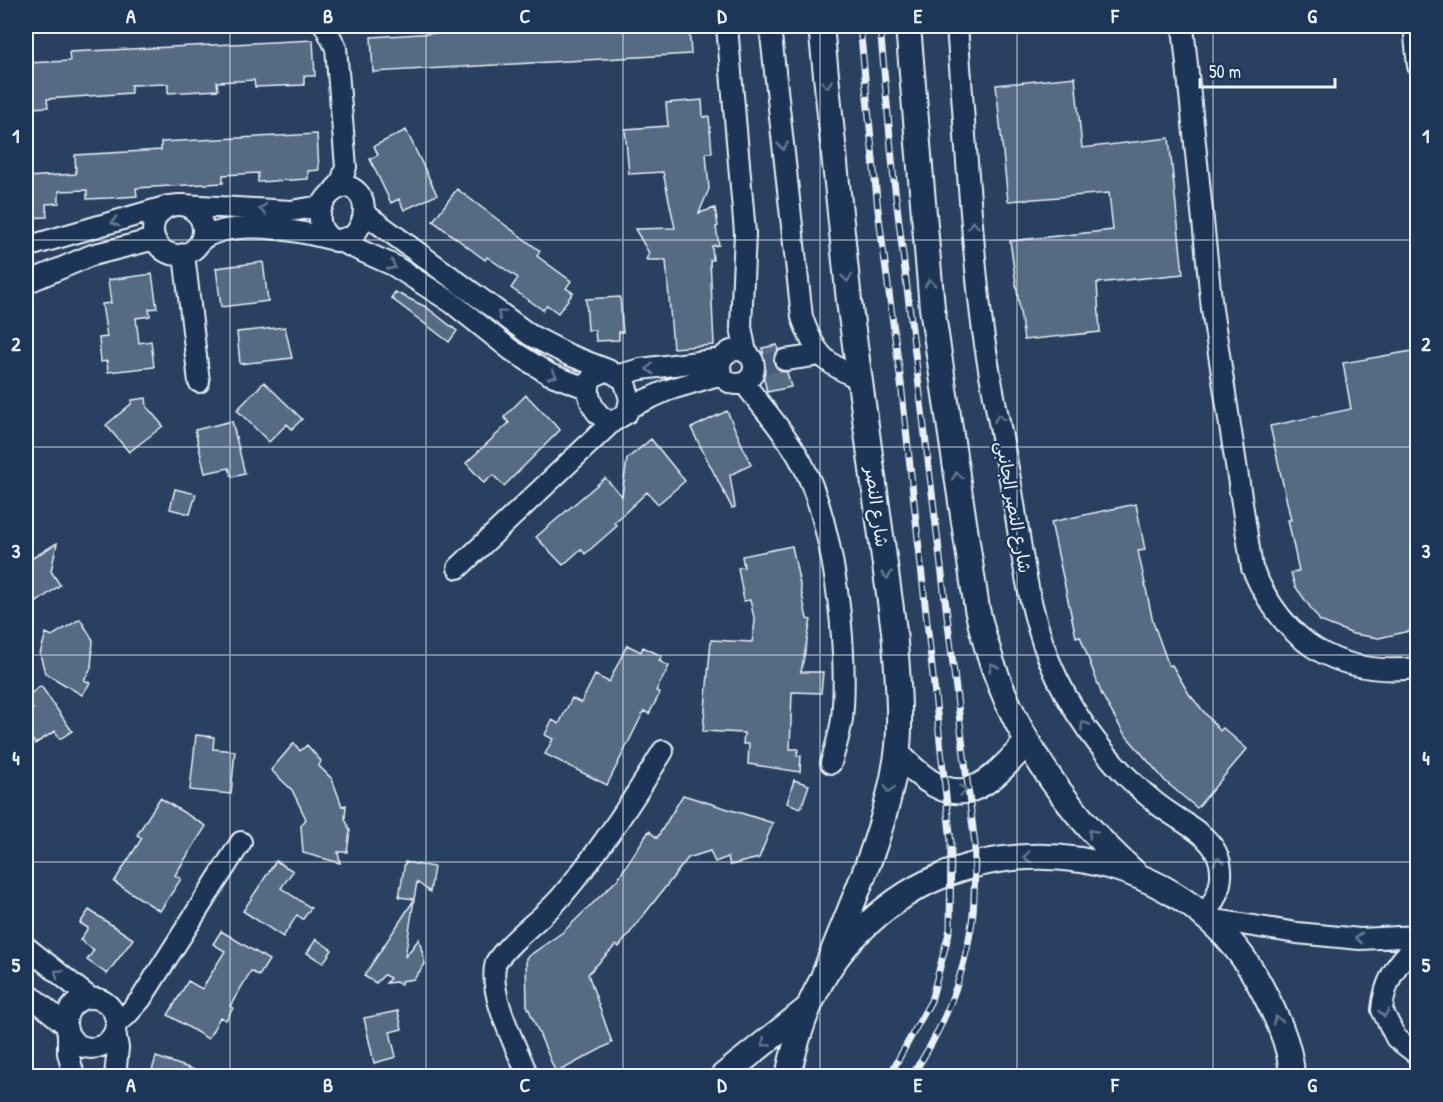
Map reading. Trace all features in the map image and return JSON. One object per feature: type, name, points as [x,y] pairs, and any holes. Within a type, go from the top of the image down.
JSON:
[{"type":"main road","name":"شارع النصر","points":[[821,26],[860,379],[894,631],[898,678],[897,754],[881,826],[865,877],[823,977]]},
{"type":"main road","points":[[908,26],[932,308],[977,609],[987,654],[1026,743],[1059,793],[1092,834],[1135,873]]},
{"type":"main road","points":[[897,754],[917,774],[947,792],[981,787],[996,775],[1026,743]]},
{"type":"main road","points":[[788,1077],[795,1042],[807,1009],[823,977],[854,937],[892,903],[946,874],[985,862],[1035,856],[1086,860],[1135,873],[1171,891],[1207,917],[1248,963],[1276,1014],[1292,1077]]},
{"type":"main road","points":[[723,1077],[807,1009]]},
{"type":"street","points":[[325,26],[336,48],[346,158],[345,175],[321,206],[321,224],[335,240]]},
{"type":"street","points":[[336,48],[344,26]]},
{"type":"street","points":[[727,26],[745,233],[739,365],[798,456],[814,492],[825,531],[839,612],[841,659],[842,720],[831,763]]},
{"type":"street","points":[[770,26],[802,316],[808,337],[820,355],[834,368],[860,379]]},
{"type":"street","name":"شارع النصر الجانبى","points":[[957,26],[979,300],[1034,620],[1057,680],[1090,734],[1132,782],[1172,815],[1205,837],[1212,845],[1220,865],[1220,886],[1207,917]]},
{"type":"street","points":[[1182,26],[1212,309],[1252,568],[1264,595],[1281,619],[1302,640],[1327,656],[1355,667],[1384,671],[1418,668]]},
{"type":"street","points":[[1414,26],[1418,66]]},
{"type":"street","points":[[335,240],[353,236],[360,229],[363,206],[358,177],[346,158]]},
{"type":"street","points":[[335,189],[351,187],[363,206],[530,335],[569,356],[614,372],[629,391],[630,407]]},
{"type":"street","points":[[26,247],[175,205],[291,211],[321,206]]},
{"type":"street","points":[[175,205],[194,210],[200,216],[203,224],[201,240],[197,246],[184,254],[170,253],[155,239],[154,223],[158,215],[175,205]]},
{"type":"street","points":[[201,240],[220,230],[231,228],[303,233],[335,240],[402,271],[451,302],[511,350],[549,374],[589,389]]},
{"type":"street","points":[[26,283],[92,255],[155,239]]},
{"type":"street","points":[[184,254],[199,382]]},
{"type":"street","points":[[785,360],[820,355]]},
{"type":"street","points":[[612,422],[596,411],[589,389],[592,377],[641,369],[696,372],[739,365]]},
{"type":"street","points":[[458,568],[612,422],[622,418],[630,407],[696,372]]},
{"type":"street","points":[[528,1077],[495,992],[496,962],[558,899],[591,860],[616,826],[663,751]]},
{"type":"street","points":[[26,992],[82,1047],[93,1048],[110,1040],[116,1027],[141,999],[241,842]]},
{"type":"street","points":[[1207,917],[1297,933],[1360,939],[1418,936]]},
{"type":"street","points":[[1418,945],[1409,951],[1392,973],[1382,1010],[1396,1038],[1418,1056]]},
{"type":"street","points":[[26,947],[90,998],[108,1005],[116,1027],[118,1048],[115,1077]]},
{"type":"street","points":[[74,1077],[67,1030],[72,1006],[90,998]]},
{"type":"building","points":[[552,26],[689,26],[691,54],[373,72],[371,37]]},
{"type":"building","points":[[313,40],[315,76],[304,76],[304,85],[255,87],[254,80],[217,82],[218,90],[168,93],[168,84],[131,85],[131,93],[47,99],[48,107],[31,108],[31,100],[26,100],[26,63],[70,61],[69,52]]},
{"type":"building","points":[[1075,77],[1082,148],[1169,138],[1183,274],[1097,283],[1100,332],[1024,340],[1010,241],[1113,230],[1109,193],[1008,201],[996,85]]},
{"type":"building","points":[[702,100],[703,117],[709,116],[712,153],[706,153],[709,189],[699,213],[715,208],[719,245],[712,246],[713,260],[710,260],[714,345],[673,348],[666,260],[646,260],[649,253],[635,229],[675,228],[663,172],[629,174],[625,129],[668,126],[666,103]]},
{"type":"building","points":[[406,130],[437,195],[404,210],[399,199],[391,203],[370,159],[378,155],[374,146]]},
{"type":"building","points":[[317,134],[319,170],[308,171],[308,179],[258,182],[258,173],[223,175],[223,183],[136,188],[137,196],[109,198],[87,199],[87,190],[59,191],[59,203],[46,204],[47,217],[26,218],[26,177],[76,174],[75,155],[161,150],[161,142]]},
{"type":"building","points":[[457,189],[540,251],[537,256],[571,281],[566,288],[573,293],[558,313],[547,305],[543,310],[511,288],[518,278],[487,257],[485,260],[433,221]]},
{"type":"building","points":[[263,262],[268,301],[221,307],[216,268]]},
{"type":"building","points":[[152,274],[157,308],[149,309],[150,316],[136,318],[139,343],[151,341],[154,367],[108,372],[107,361],[101,362],[99,338],[107,337],[102,304],[111,303],[108,280]]},
{"type":"building","points":[[395,292],[426,307],[457,331],[449,342],[391,298]]},
{"type":"building","points":[[620,297],[623,332],[619,332],[619,340],[596,341],[595,330],[588,330],[586,299]]},
{"type":"building","points":[[285,327],[292,358],[240,364],[237,332]]},
{"type":"building","points":[[777,345],[778,350],[773,362],[780,371],[787,372],[791,387],[767,392],[760,361],[765,360],[762,348]]},
{"type":"building","points":[[1418,350],[1418,629],[1379,638],[1353,634],[1320,621],[1295,586],[1291,573],[1299,571],[1288,520],[1291,520],[1270,426],[1351,409],[1343,363]]},
{"type":"building","points":[[264,382],[302,419],[292,429],[287,424],[269,442],[237,410]]},
{"type":"building","points":[[526,395],[560,430],[504,486],[493,475],[484,483],[466,463],[509,423],[504,417]]},
{"type":"building","points":[[146,398],[147,407],[163,426],[129,452],[106,425],[131,404],[132,400]]},
{"type":"building","points":[[727,411],[751,465],[730,475],[735,507],[732,508],[691,428]]},
{"type":"building","points":[[232,421],[245,474],[232,477],[229,468],[205,473],[195,430]]},
{"type":"building","points":[[651,439],[685,481],[658,504],[647,492],[614,523],[617,526],[585,554],[581,549],[563,565],[536,537],[605,478],[622,496],[627,459]]},
{"type":"building","points":[[175,489],[196,494],[190,514],[170,509]]},
{"type":"building","points":[[1136,504],[1145,550],[1138,551],[1153,622],[1169,666],[1172,665],[1189,694],[1220,731],[1223,728],[1247,749],[1197,808],[1166,782],[1123,732],[1102,695],[1080,636],[1076,637],[1051,522]]},
{"type":"building","points":[[57,543],[51,571],[60,585],[26,610],[26,562]]},
{"type":"building","points":[[792,546],[807,619],[811,620],[801,672],[823,672],[821,693],[792,692],[790,749],[798,749],[797,756],[801,756],[800,772],[748,764],[749,744],[743,744],[744,733],[703,731],[711,640],[752,642],[755,622],[750,600],[744,601],[738,568],[744,567],[742,556]]},
{"type":"building","points":[[80,619],[93,640],[91,668],[84,680],[90,683],[82,695],[45,673],[40,654],[46,633],[52,636]]},
{"type":"building","points":[[627,645],[641,652],[643,647],[662,656],[659,661],[669,666],[656,691],[660,693],[649,714],[644,711],[607,785],[545,754],[553,739],[545,735],[552,720],[559,724],[572,698],[581,703],[595,675],[609,682]]},
{"type":"building","points":[[41,686],[72,731],[60,739],[55,731],[35,744],[26,729],[26,714],[33,709],[26,697]]},
{"type":"building","points":[[196,735],[214,737],[213,749],[235,751],[231,794],[190,790]]},
{"type":"building","points":[[294,743],[300,751],[307,745],[321,761],[319,766],[332,779],[342,806],[346,805],[345,818],[350,831],[347,852],[338,852],[340,863],[303,853],[301,826],[306,819],[292,790],[271,770]]},
{"type":"building","points":[[794,780],[809,785],[801,808],[787,803]]},
{"type":"building","points":[[683,795],[773,823],[759,858],[730,865],[728,857],[715,862],[710,851],[688,858],[619,947],[616,945],[588,974],[612,1043],[556,1073],[527,1005],[526,958],[563,932],[617,880],[649,831],[657,838]]},
{"type":"building","points":[[160,798],[206,826],[175,875],[181,879],[160,911],[114,882],[142,838],[137,835]]},
{"type":"building","points":[[276,861],[293,871],[281,888],[311,908],[303,919],[297,915],[283,937],[243,911]]},
{"type":"building","points":[[405,862],[434,867],[430,892],[417,882],[414,899],[399,897]]},
{"type":"building","points":[[414,900],[405,957],[419,939],[425,964],[414,979],[401,981],[401,985],[396,982],[386,983],[390,978],[384,975],[376,983],[364,976]]},
{"type":"building","points":[[89,910],[133,939],[107,974],[87,960],[94,950],[80,940],[88,928],[80,923]]},
{"type":"building","points":[[221,931],[269,960],[259,976],[251,971],[230,1006],[233,1008],[226,1020],[220,1017],[208,1039],[168,1015],[188,981],[202,989],[225,951],[213,944]]},
{"type":"building","points":[[316,939],[332,950],[323,963],[307,953]]},
{"type":"building","points":[[398,1011],[402,1029],[390,1032],[396,1057],[374,1063],[364,1018]]},
{"type":"building","points":[[156,1057],[207,1074],[206,1077],[150,1077]]},
{"type":"tunnel","points":[[761,365],[785,360]]},
{"type":"railway","points":[[860,26],[878,210],[901,383],[951,842],[950,929],[931,1001],[889,1076]]},
{"type":"railway","points":[[880,26],[894,181],[975,845],[973,918],[962,967],[941,1025],[911,1076]]}]
